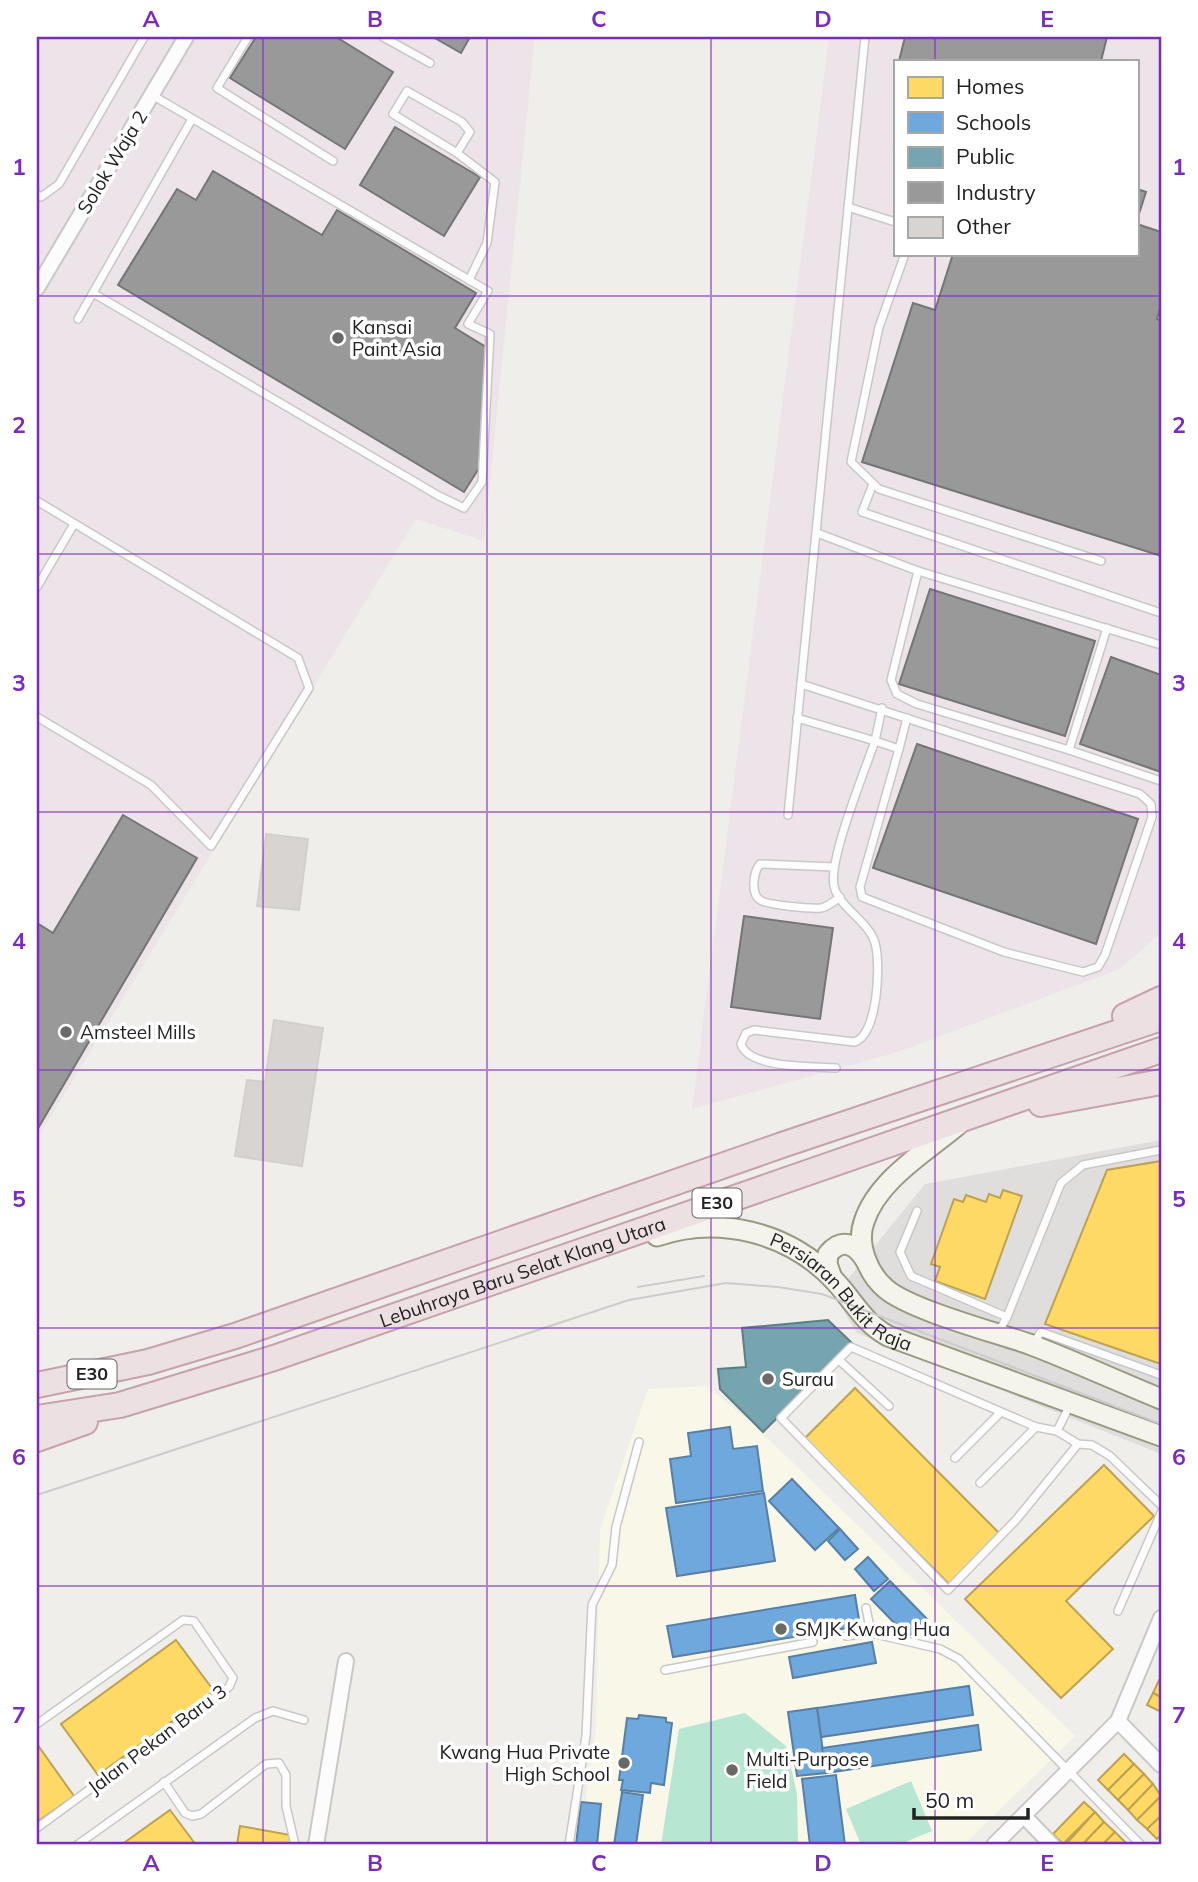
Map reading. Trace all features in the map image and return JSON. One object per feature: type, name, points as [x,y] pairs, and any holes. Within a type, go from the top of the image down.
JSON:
[{"type":"highway","points":[[1034,1062],[1079,1036],[1161,999]]},
{"type":"highway","name":"Lebuhraya Baru Selat Klang Utara","points":[[37,1385],[148,1362],[235,1336],[785,1144],[1161,1018]]},
{"type":"highway","name":"Lebuhraya Baru Selat Klang Utara","points":[[37,1439],[120,1405],[274,1358],[1161,1050]]},
{"type":"highway","name":"E30","points":[[965,1118],[1161,1082]]},
{"type":"highway","name":"Lebuhraya Baru Selat Klang Utara","points":[[37,1375],[148,1362]]},
{"type":"highway","name":"Lebuhraya Baru Selat Klang Utara","points":[[37,1418],[120,1405]]},
{"type":"main road","name":"Persiaran Bukit Raja","points":[[965,1118],[886,1186],[871,1207],[864,1222],[862,1237],[867,1265],[875,1278],[899,1297],[1002,1325],[1033,1346],[1161,1399]]},
{"type":"main road","name":"Persiaran Bukit Raja","points":[[514,1273],[603,1254],[671,1231],[711,1225],[734,1227],[796,1250],[832,1278],[861,1316],[888,1336],[1161,1436]]},
{"type":"main road","points":[[832,1278],[827,1264],[828,1254],[841,1244],[849,1243],[857,1248],[867,1265]]},
{"type":"street","name":"Solok Waja 2","points":[[37,288],[187,37]]},
{"type":"street","points":[[994,1845],[1118,1721],[1161,1618]]},
{"type":"street","points":[[316,1845],[346,1661]]},
{"type":"street","points":[[1118,1721],[1160,1758]]},
{"type":"street","points":[[1024,1816],[1052,1845]]},
{"type":"lane","points":[[37,194],[41,197],[59,184],[144,37]]},
{"type":"lane","points":[[248,37],[217,88],[333,161]]},
{"type":"lane","points":[[383,37],[430,63]]},
{"type":"lane","points":[[788,815],[865,37]]},
{"type":"lane","points":[[457,153],[470,132],[462,122],[407,91],[393,114],[457,153],[495,182],[487,243],[469,280]]},
{"type":"lane","points":[[93,293],[392,470],[464,508],[482,482],[490,334],[468,324],[488,291],[152,95]]},
{"type":"lane","points":[[78,319],[192,118]]},
{"type":"lane","points":[[848,207],[894,222]]},
{"type":"lane","points":[[904,256],[880,327],[851,462],[873,484],[1101,561]]},
{"type":"lane","points":[[873,484],[862,512],[1161,613]]},
{"type":"lane","points":[[37,501],[298,658],[309,688],[211,846],[151,785],[37,717]]},
{"type":"lane","points":[[37,587],[74,524]]},
{"type":"lane","points":[[817,533],[918,571],[1161,645]]},
{"type":"lane","points":[[918,571],[891,680],[897,694],[917,704],[1161,781]]},
{"type":"lane","points":[[1069,750],[1107,628]]},
{"type":"lane","points":[[801,684],[882,708],[1140,794],[1151,804],[1152,817],[1105,955],[1098,967],[1083,972],[1004,952],[862,897],[860,887],[907,718]]},
{"type":"lane","points":[[836,1068],[758,1061],[743,1052],[741,1044],[746,1033],[754,1030],[854,1042],[868,1032],[877,964],[875,942],[834,886],[834,867],[875,741],[882,708]]},
{"type":"lane","points":[[797,719],[898,749]]},
{"type":"lane","points":[[834,867],[760,864],[756,869],[755,893],[760,900],[767,902],[815,908],[841,897]]},
{"type":"lane","points":[[917,1211],[900,1252],[911,1276],[1002,1325],[1061,1183],[1083,1165],[1161,1150]]},
{"type":"lane","points":[[1033,1346],[1041,1332],[1161,1375]]},
{"type":"lane","points":[[1078,1444],[1016,1520],[948,1590],[781,1418],[851,1347],[1000,1413],[1036,1427],[1058,1431],[1078,1444],[1092,1445],[1110,1456],[1161,1505]]},
{"type":"lane","points":[[839,1360],[889,1406]]},
{"type":"lane","points":[[1058,1431],[1071,1404]]},
{"type":"lane","points":[[955,1458],[1000,1413]]},
{"type":"lane","points":[[980,1483],[1036,1427]]},
{"type":"lane","points":[[569,1845],[586,1736],[592,1605],[612,1565],[616,1527],[639,1441]]},
{"type":"lane","points":[[1118,1611],[1161,1513]]},
{"type":"lane","points":[[866,1608],[871,1633]]},
{"type":"lane","name":"Jalan Pekan Baru 3","points":[[37,1724],[183,1620],[194,1621],[233,1678],[229,1687],[37,1828]]},
{"type":"lane","points":[[846,1636],[871,1633],[940,1649],[959,1659],[1067,1773],[1141,1845]]},
{"type":"lane","points":[[665,1670],[813,1642]]},
{"type":"lane","points":[[77,1845],[255,1718],[272,1711],[304,1720]]},
{"type":"lane","points":[[164,1782],[185,1813],[192,1816],[201,1814],[266,1764],[279,1763],[286,1775],[286,1806],[295,1845]]},
{"type":"shaded area","points":[[37,37],[535,37],[484,541],[416,519],[37,1139]]},
{"type":"shaded area","points":[[829,37],[1161,37],[1161,933],[1120,969],[898,1052],[692,1109]]},
{"type":"shaded area","points":[[1161,1140],[1161,1454],[857,1333],[834,1296],[925,1184]]},
{"type":"shaded area","name":"SMJK Kwang Hua","points":[[706,1386],[752,1423],[1075,1736],[964,1845],[579,1845],[596,1728],[600,1530],[648,1389]]},
{"type":"green space","name":"Multi-Purpose Field","points":[[745,1713],[786,1746],[797,1794],[798,1845],[661,1845],[679,1729]]},
{"type":"green space","points":[[911,1781],[932,1831],[898,1845],[861,1845],[846,1809]]},
{"type":"building: Homes","points":[[1161,1161],[1161,1364],[1045,1324],[1107,1170]]},
{"type":"building: Homes","points":[[1003,1190],[1022,1196],[985,1299],[935,1281],[940,1267],[931,1264],[954,1199],[963,1202],[966,1195],[986,1202],[989,1194],[1000,1198]]},
{"type":"building: Homes","points":[[855,1388],[1000,1534],[949,1584],[804,1439]]},
{"type":"building: Homes","points":[[1104,1465],[1154,1516],[1066,1601],[1113,1649],[1061,1698],[965,1599]]},
{"type":"building: Homes","points":[[176,1640],[214,1691],[98,1775],[61,1724]]},
{"type":"building: Homes","points":[[1159,1680],[1161,1681],[1161,1697],[1153,1693]]},
{"type":"building: Homes","points":[[1153,1693],[1161,1697],[1161,1712],[1147,1705]]},
{"type":"building: Homes","points":[[37,1744],[74,1796],[37,1822]]},
{"type":"building: Homes","points":[[1124,1754],[1134,1764],[1108,1790],[1098,1780]]},
{"type":"building: Homes","points":[[1134,1764],[1144,1774],[1118,1800],[1108,1790]]},
{"type":"building: Homes","points":[[1144,1774],[1153,1784],[1128,1810],[1118,1800]]},
{"type":"building: Homes","points":[[1153,1784],[1161,1796],[1137,1820],[1128,1810]]},
{"type":"building: Homes","points":[[1161,1796],[1161,1816],[1147,1829],[1137,1820]]},
{"type":"building: Homes","points":[[1084,1802],[1095,1812],[1063,1844],[1053,1834]]},
{"type":"building: Homes","points":[[170,1810],[196,1845],[121,1845]]},
{"type":"building: Homes","points":[[1095,1812],[1104,1822],[1082,1845],[1065,1845]]},
{"type":"building: Homes","points":[[1161,1816],[1161,1835],[1157,1839],[1147,1829]]},
{"type":"building: Homes","points":[[1104,1822],[1115,1832],[1102,1845],[1082,1845]]},
{"type":"building: Homes","points":[[240,1826],[296,1836],[294,1845],[237,1845]]},
{"type":"building: Homes","points":[[1115,1832],[1125,1842],[1122,1845],[1102,1845]]},
{"type":"building: Schools","points":[[730,1427],[733,1449],[757,1446],[763,1491],[676,1503],[670,1459],[691,1456],[688,1433]]},
{"type":"building: Schools","points":[[792,1479],[839,1528],[815,1550],[769,1501]]},
{"type":"building: Schools","points":[[764,1493],[775,1561],[677,1576],[666,1508]]},
{"type":"building: Schools","points":[[840,1529],[858,1549],[845,1560],[828,1541]]},
{"type":"building: Schools","points":[[868,1557],[888,1579],[874,1591],[855,1569]]},
{"type":"building: Schools","points":[[890,1581],[927,1619],[908,1637],[871,1599]]},
{"type":"building: Schools","points":[[855,1595],[860,1626],[673,1657],[667,1626]]},
{"type":"building: Schools","points":[[872,1642],[876,1663],[793,1678],[789,1657]]},
{"type":"building: Schools","points":[[969,1686],[973,1715],[821,1737],[817,1708]]},
{"type":"building: Schools","points":[[817,1708],[826,1773],[797,1776],[788,1712]]},
{"type":"building: Schools","points":[[639,1715],[666,1718],[666,1722],[672,1723],[664,1785],[651,1783],[650,1793],[621,1790],[623,1780],[619,1780],[627,1718],[638,1719]]},
{"type":"building: Schools","points":[[978,1725],[981,1750],[826,1773],[822,1748]]},
{"type":"building: Schools","points":[[836,1775],[845,1845],[810,1845],[802,1779]]},
{"type":"building: Schools","points":[[622,1792],[643,1795],[636,1845],[614,1845]]},
{"type":"building: Schools","points":[[581,1802],[601,1804],[597,1845],[576,1845]]},
{"type":"building: Public","name":"Surau","points":[[828,1320],[852,1343],[763,1432],[720,1389],[718,1369],[746,1367],[742,1328]]},
{"type":"building: Industry","points":[[256,37],[336,37],[393,72],[345,149],[230,78]]},
{"type":"building: Industry","points":[[433,37],[470,37],[461,53]]},
{"type":"building: Industry","points":[[905,37],[1107,37],[1101,60],[899,60]]},
{"type":"building: Industry","points":[[395,127],[480,177],[444,236],[360,185]]},
{"type":"building: Industry","name":"Kansai Paint Asia","points":[[213,171],[322,235],[337,210],[476,293],[455,328],[486,347],[481,465],[464,492],[118,285],[177,189],[196,200]]},
{"type":"building: Industry","points":[[1138,189],[1146,192],[1138,217]]},
{"type":"building: Industry","points":[[1138,224],[1161,232],[1161,305],[1157,319],[1161,321],[1161,556],[862,462],[913,303],[935,310],[952,256],[1138,256]]},
{"type":"building: Industry","points":[[930,589],[1095,641],[1065,736],[899,684]]},
{"type":"building: Industry","points":[[1111,657],[1161,675],[1161,772],[1080,744]]},
{"type":"building: Industry","points":[[917,744],[1138,819],[1096,944],[873,868]]},
{"type":"building: Industry","name":"Amsteel Mills","points":[[123,815],[197,858],[37,1130],[37,923],[53,933]]},
{"type":"building: Industry","points":[[744,916],[833,928],[820,1019],[731,1007]]},
{"type":"building: Other","points":[[266,834],[308,839],[299,910],[257,906]]},
{"type":"building: Other","points":[[274,1020],[323,1028],[302,1166],[235,1156],[247,1080],[265,1082]]},
{"type":"tram line","points":[[638,1287],[704,1276]]},
{"type":"tram line","points":[[37,1495],[629,1300],[726,1283],[822,1294],[1161,1424]]},
{"type":"place","name":"Kansai Paint Asia","points":[[338,338]]},
{"type":"place","name":"Amsteel Mills","points":[[66,1032]]},
{"type":"place","name":"Surau","points":[[768,1379]]},
{"type":"place","name":"SMJK Kwang Hua","points":[[781,1629]]},
{"type":"place","name":"Kwang Hua Private High School","points":[[624,1763]]},
{"type":"place","name":"Multi-Purpose Field","points":[[732,1770]]}]
